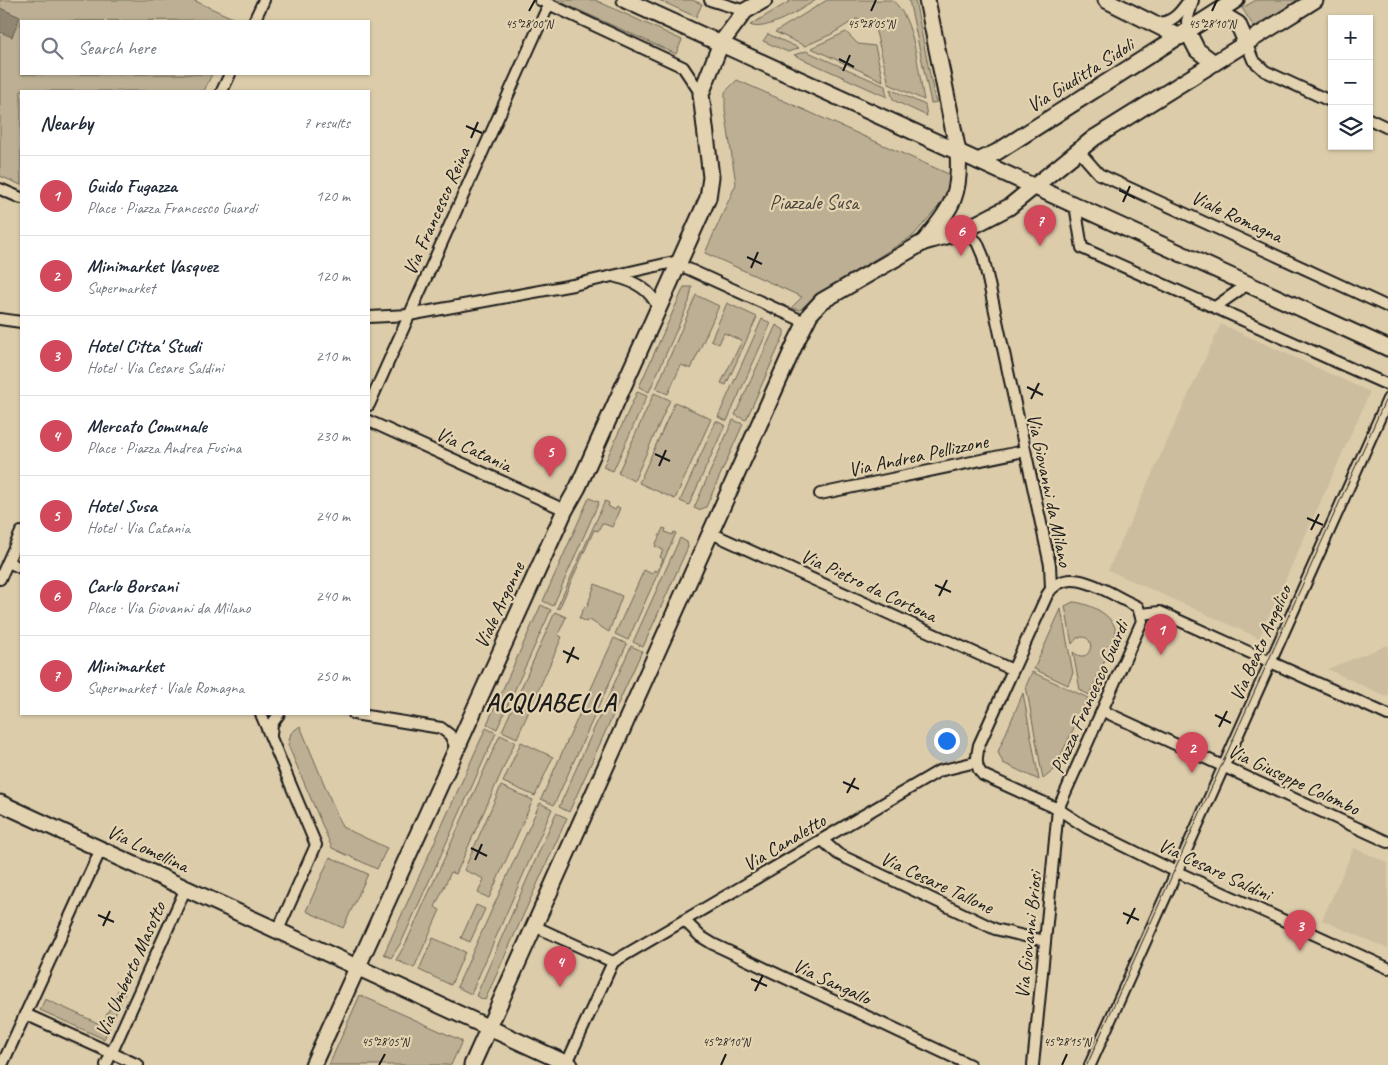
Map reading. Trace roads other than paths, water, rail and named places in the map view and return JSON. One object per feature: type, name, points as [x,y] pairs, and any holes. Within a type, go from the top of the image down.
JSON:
[{"type":"street","points":[[254,20],[264,0]]},
{"type":"street","points":[[625,0],[1388,348]]},
{"type":"street","points":[[710,0],[745,11]]},
{"type":"street","points":[[701,94],[721,43],[745,11],[764,0]]},
{"type":"street","points":[[924,242],[953,203],[959,181],[958,152],[926,0]]},
{"type":"street","points":[[1106,0],[1153,23]]},
{"type":"street","points":[[1191,0],[1184,34],[1197,50],[1214,63]]},
{"type":"street","name":"Via Giuditta Sidoli","points":[[1153,23],[1163,23],[1171,20],[1191,0]]},
{"type":"street","name":"Via Giuditta Sidoli","points":[[978,161],[1002,148],[1236,0]]},
{"type":"street","points":[[472,1065],[805,322],[815,307],[822,301],[924,242],[964,231],[1009,207],[1078,150],[1315,0]]},
{"type":"street","points":[[544,2],[683,67],[701,94],[711,185],[708,198],[678,261]]},
{"type":"street","name":"Via Francesco Reina","points":[[370,403],[544,2]]},
{"type":"street","points":[[1218,12],[1238,24],[1249,52],[1258,66],[1328,100]]},
{"type":"street","name":"Via Giuditta Sidoli","points":[[1153,23],[1184,34]]},
{"type":"street","points":[[222,90],[230,75]]},
{"type":"street","points":[[1373,122],[1388,128]]},
{"type":"street","name":"Viale Romagna","points":[[1078,150],[1099,174],[1388,307]]},
{"type":"street","points":[[0,189],[20,198]]},
{"type":"street","points":[[1075,205],[1082,248],[1388,385]]},
{"type":"street","name":"Via Giovanni da Milano","points":[[964,231],[977,242],[982,256],[1050,564],[1051,588]]},
{"type":"street","points":[[370,317],[409,315],[612,276],[678,261]]},
{"type":"street","points":[[678,261],[684,267],[805,322]]},
{"type":"street","name":"Viale Argonne","points":[[313,1065],[565,510],[578,487],[678,261]]},
{"type":"street","points":[[612,276],[627,280],[642,288],[654,298],[657,306]]},
{"type":"street","points":[[1214,307],[1248,284]]},
{"type":"street","points":[[0,319],[20,322]]},
{"type":"street","name":"Via Beato Angelico","points":[[1090,1065],[1388,399]]},
{"type":"street","name":"Via Catania","points":[[370,421],[565,510]]},
{"type":"street","name":"Via Andrea Pellizzone","points":[[820,494],[1024,451]]},
{"type":"street","name":"Via Pietro da Cortona","points":[[711,533],[1013,670]]},
{"type":"street","points":[[0,579],[20,534]]},
{"type":"street","points":[[8,562],[20,568]]},
{"type":"street","name":"Piazza Francesco Guardi","points":[[1051,588],[1064,579],[1080,580],[1132,604],[1138,608],[1141,614],[1141,628],[1058,809]]},
{"type":"street","points":[[1051,588],[979,745],[976,762],[978,770],[983,775],[1058,809]]},
{"type":"street","points":[[1141,614],[1160,612],[1388,715]]},
{"type":"street","name":"Via Giuseppe Colombo","points":[[1103,711],[1388,842]]},
{"type":"street","points":[[261,715],[316,845],[278,930]]},
{"type":"street","points":[[271,738],[272,724],[278,715]]},
{"type":"street","points":[[360,715],[441,728],[450,735],[456,748]]},
{"type":"street","name":"Via Canaletto","points":[[613,962],[939,772],[976,762]]},
{"type":"street","name":"Via Lomellina","points":[[0,803],[358,966]]},
{"type":"street","name":"Via Cesare Saldini","points":[[1058,809],[1086,828],[1177,872],[1388,968]]},
{"type":"street","name":"Via Giovanni Briosi","points":[[1033,1065],[1058,809]]},
{"type":"street","name":"Via Cesare Tallone","points":[[822,840],[838,854],[995,929],[1045,941]]},
{"type":"street","points":[[2,1062],[101,849]]},
{"type":"street","name":"Via Umberto Masotto","points":[[106,1065],[186,888]]},
{"type":"street","name":"Via Sangallo","points":[[685,920],[700,936],[721,948],[970,1065]]},
{"type":"street","points":[[358,966],[569,1064],[613,962],[534,926]]},
{"type":"street","points":[[25,1014],[138,1065]]},
{"type":"tram line","points":[[1087,1065],[1388,394]]},
{"type":"place","name":"Minimarket","points":[[1040,246]]},
{"type":"place","name":"Carlo Borsani","points":[[961,256]]},
{"type":"place","name":"Hotel Susa","points":[[550,477]]},
{"type":"place","name":"Guido Fugazza","points":[[1161,655]]},
{"type":"place","name":"Minimarket Vasquez","points":[[1192,773]]},
{"type":"place","name":"Hotel Citta' Studi","points":[[1300,951]]},
{"type":"place","name":"Mercato Comunale","points":[[560,987]]},
{"type":"district","name":"ACQUABELLA","points":[[551,702]]},
{"type":"park label","name":"Piazzale Susa","points":[[814,202]]}]
